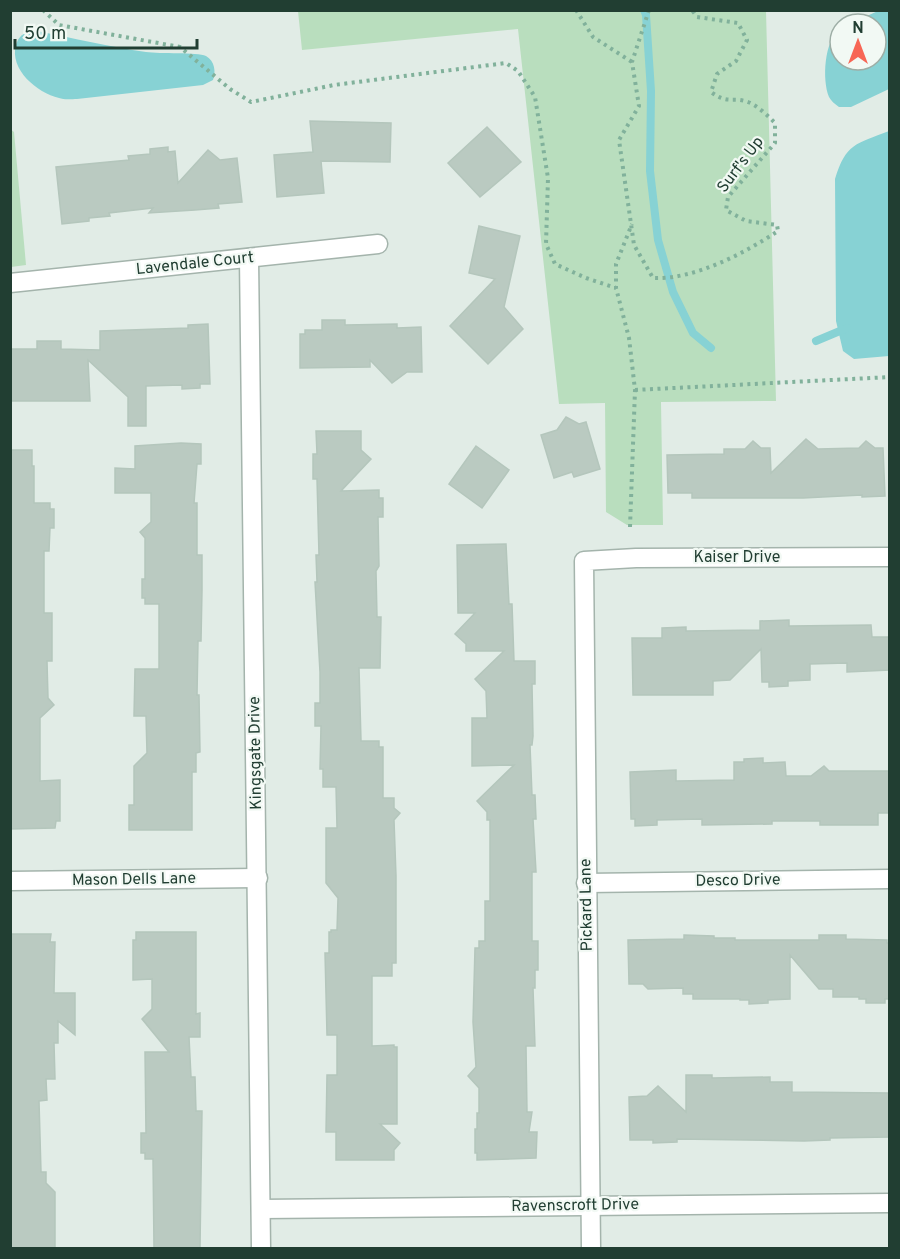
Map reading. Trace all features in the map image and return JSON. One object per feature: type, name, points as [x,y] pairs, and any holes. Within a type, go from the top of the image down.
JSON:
[{"type":"street","name":"Lavendale Court","points":[[10,283],[378,244]]},
{"type":"street","name":"Kingsgate Drive","points":[[249,258],[261,1248]]},
{"type":"street","name":"Kaiser Drive","points":[[584,561],[636,558],[890,557]]},
{"type":"street","name":"Pickard Lane","points":[[584,561],[591,1248]]},
{"type":"street","name":"Mason Dells Lane","points":[[10,881],[258,878]]},
{"type":"street","name":"Desco Drive","points":[[586,884],[890,879]]},
{"type":"street","name":"Ravenscroft Drive","points":[[261,1209],[890,1203]]},
{"type":"path","points":[[43,10],[58,25],[180,47],[230,89],[251,102],[334,85],[506,63],[518,71],[535,97],[548,178],[546,244],[555,264],[616,288]]},
{"type":"path","points":[[576,10],[593,37],[632,62]]},
{"type":"path","points":[[630,527],[635,390],[629,338],[616,288],[616,264],[632,223],[620,140],[639,106],[632,62],[649,10]]},
{"type":"path","name":"Surf's Up","points":[[632,223],[634,245],[654,278],[669,279],[719,263],[778,231],[777,225],[746,221],[726,210],[728,197],[775,143],[775,123],[746,101],[722,100],[711,92],[717,74],[736,61],[747,40],[738,23],[697,17],[692,10]]},
{"type":"path","points":[[635,390],[890,377]]},
{"type":"green space","points":[[298,11],[766,11],[776,401],[661,402],[663,525],[627,525],[606,512],[605,403],[559,404],[518,29],[302,50]]},
{"type":"green space","points":[[10,129],[14,132],[26,265],[11,267]]},
{"type":"water","points":[[889,11],[889,89],[851,107],[839,107],[829,97],[827,90],[825,71],[828,51],[828,72],[888,72],[888,12],[876,12]]},
{"type":"water","points":[[37,31],[146,52],[206,56],[214,67],[214,77],[213,80],[203,85],[61,99],[34,85],[27,79],[17,63],[15,54],[19,38]]},
{"type":"water","points":[[889,131],[889,356],[854,359],[843,351],[836,321],[835,179],[848,151],[860,142]]},
{"type":"building","points":[[310,121],[391,123],[390,162],[321,161],[324,193],[277,197],[274,155],[313,152]]},
{"type":"building","points":[[487,127],[521,162],[480,197],[448,163]]},
{"type":"building","points":[[168,147],[168,152],[175,151],[178,183],[208,150],[220,160],[237,158],[242,202],[218,204],[219,208],[195,210],[149,213],[153,208],[109,213],[110,216],[89,218],[89,221],[62,224],[56,167],[129,160],[128,156],[150,154],[150,149]]},
{"type":"building","points":[[479,226],[520,236],[504,307],[523,329],[488,364],[450,326],[495,279],[469,273]]},
{"type":"building","points":[[322,320],[345,320],[345,325],[397,324],[397,328],[421,327],[422,372],[407,372],[392,383],[370,360],[370,367],[300,368],[300,334],[305,334],[305,330],[322,330]]},
{"type":"building","points":[[208,324],[210,384],[200,384],[200,388],[182,389],[182,385],[146,386],[146,426],[128,426],[128,397],[88,360],[90,401],[10,401],[10,349],[37,349],[37,341],[61,341],[61,349],[100,350],[100,331],[188,328],[188,325]]},
{"type":"building","points":[[566,417],[579,424],[586,422],[600,469],[574,477],[572,472],[554,478],[541,435],[557,430]]},
{"type":"building","points":[[316,431],[361,431],[361,450],[371,459],[341,491],[379,490],[379,498],[383,498],[383,517],[378,517],[379,566],[376,571],[377,617],[381,617],[380,668],[359,668],[361,741],[379,741],[379,747],[383,747],[383,798],[394,798],[394,808],[400,813],[394,820],[396,963],[392,963],[392,976],[372,976],[372,1046],[394,1045],[397,1047],[397,1124],[380,1124],[400,1143],[394,1150],[394,1160],[336,1160],[336,1132],[326,1132],[327,1075],[337,1075],[337,1035],[327,1035],[325,953],[329,953],[329,932],[337,930],[338,898],[326,883],[326,828],[337,828],[336,787],[323,787],[323,769],[320,769],[321,726],[315,726],[315,703],[320,703],[315,582],[317,582],[316,555],[319,555],[317,479],[313,479],[313,454],[317,454]]},
{"type":"building","points":[[806,439],[818,449],[859,448],[866,441],[875,448],[883,448],[885,496],[692,498],[692,493],[668,493],[667,455],[724,454],[724,449],[745,449],[753,441],[761,448],[770,448],[771,473]]},
{"type":"building","points":[[201,444],[201,464],[197,464],[194,503],[197,503],[197,555],[202,555],[201,641],[198,641],[197,695],[199,695],[200,752],[196,753],[196,772],[192,772],[192,830],[129,830],[129,805],[134,805],[134,766],[147,753],[146,716],[134,716],[135,669],[159,669],[159,604],[145,604],[145,598],[142,598],[142,579],[145,579],[145,538],[140,532],[151,522],[151,493],[115,493],[115,468],[135,469],[135,446]]},
{"type":"building","points":[[476,446],[509,470],[482,508],[449,484]]},
{"type":"building","points":[[10,450],[32,450],[34,503],[50,503],[50,509],[54,509],[54,528],[50,528],[49,551],[44,551],[44,613],[52,613],[52,661],[47,661],[48,698],[54,705],[40,718],[40,781],[60,780],[60,821],[56,821],[55,828],[10,829]]},
{"type":"building","points":[[506,544],[509,604],[512,604],[514,661],[535,661],[535,684],[532,684],[533,736],[532,745],[530,745],[532,795],[535,795],[536,819],[533,819],[536,872],[532,872],[532,941],[538,941],[538,970],[535,970],[535,988],[533,988],[535,1046],[526,1046],[527,1112],[532,1112],[529,1132],[537,1132],[536,1158],[477,1160],[475,1129],[477,1129],[477,1113],[479,1113],[479,1088],[468,1076],[476,1067],[473,1022],[475,948],[479,948],[479,941],[485,941],[485,901],[490,901],[490,820],[487,820],[487,812],[477,801],[514,765],[472,766],[472,718],[487,718],[486,691],[475,679],[504,651],[466,651],[466,644],[455,634],[475,613],[458,613],[457,545]]},
{"type":"building","points":[[789,620],[789,626],[871,625],[872,637],[890,637],[890,670],[847,672],[847,663],[810,664],[810,680],[788,681],[788,686],[769,687],[769,682],[762,682],[761,649],[730,680],[713,681],[713,695],[633,695],[632,638],[662,638],[662,628],[686,627],[686,631],[760,630],[760,621]]},
{"type":"building","points":[[763,758],[763,763],[785,762],[786,776],[811,776],[824,766],[829,771],[890,771],[890,813],[878,813],[878,825],[820,825],[820,821],[772,821],[772,824],[702,825],[702,819],[657,820],[657,825],[635,826],[635,819],[631,819],[630,772],[676,770],[676,781],[734,780],[734,762]]},
{"type":"building","points":[[136,932],[196,932],[196,1014],[200,1013],[200,1037],[189,1037],[191,1077],[195,1077],[196,1111],[202,1111],[200,1248],[154,1248],[153,1159],[145,1159],[145,1153],[141,1153],[141,1133],[146,1133],[145,1052],[169,1052],[142,1019],[152,1009],[152,979],[133,980],[133,940],[136,940]]},
{"type":"building","points":[[10,934],[51,934],[50,942],[55,942],[54,993],[75,993],[75,1035],[58,1021],[58,1043],[54,1043],[55,1079],[46,1079],[47,1100],[39,1101],[41,1172],[46,1172],[46,1183],[55,1192],[55,1248],[10,1248]]},
{"type":"building","points":[[684,935],[735,938],[735,940],[819,940],[819,935],[846,935],[846,939],[887,940],[887,943],[890,943],[890,999],[885,999],[885,1003],[866,1003],[866,999],[859,999],[859,997],[833,997],[833,989],[819,989],[790,955],[790,999],[768,1000],[768,1003],[749,1004],[749,1000],[740,999],[693,999],[693,994],[683,994],[683,988],[648,989],[643,984],[629,984],[628,940],[684,939]]},
{"type":"building","points":[[686,1075],[712,1075],[712,1078],[770,1077],[770,1082],[792,1082],[792,1092],[890,1093],[890,1137],[804,1141],[677,1139],[677,1142],[653,1143],[653,1140],[630,1140],[629,1097],[647,1096],[658,1086],[686,1112]]},
{"type":"waterway","points":[[644,10],[651,91],[650,171],[658,240],[673,292],[693,333],[711,348]]},
{"type":"waterway","points":[[816,341],[847,328]]}]
